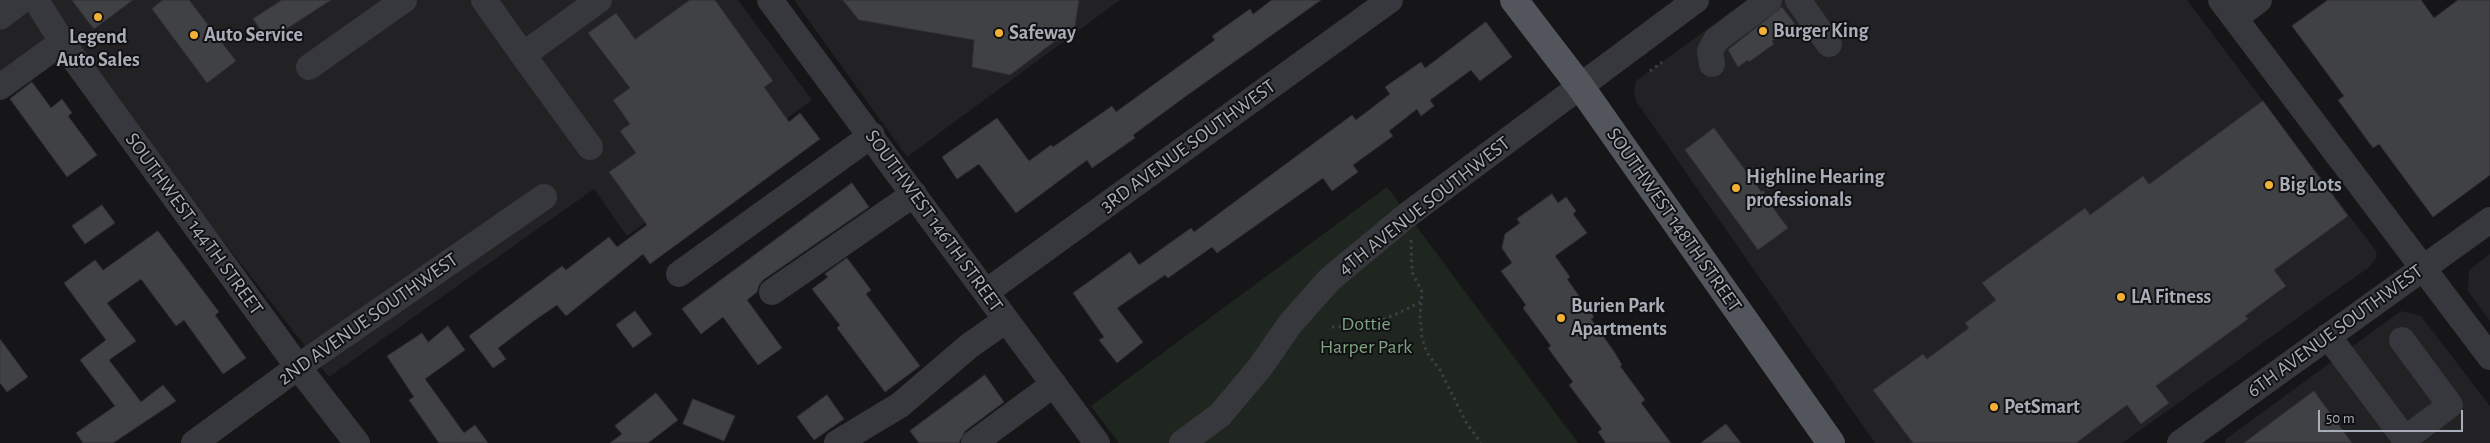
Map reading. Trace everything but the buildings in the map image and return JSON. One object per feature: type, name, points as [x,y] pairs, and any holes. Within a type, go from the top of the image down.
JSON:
[{"type":"main road","name":"SOUTHWEST 148TH STREET","points":[[1514,0],[1580,86],[1831,443]]},
{"type":"street","points":[[0,16],[22,0]]},
{"type":"street","name":"SOUTHWEST 144TH STREET","points":[[36,0],[62,42],[298,367],[358,443]]},
{"type":"street","points":[[309,66],[404,0]]},
{"type":"street","points":[[484,0],[590,147]]},
{"type":"street","points":[[523,54],[599,0]]},
{"type":"street","name":"SOUTHWEST 146TH STREET","points":[[770,0],[872,135],[1097,443]]},
{"type":"street","name":"3RD AVENUE SOUTHWEST","points":[[986,292],[1390,0]]},
{"type":"street","name":"4TH AVENUE SOUTHWEST","points":[[1182,443],[1220,415],[1261,366],[1290,324],[1330,279],[1406,216],[1696,0]]},
{"type":"street","points":[[1712,64],[1710,51],[1716,40],[1769,0]]},
{"type":"street","points":[[1798,0],[1829,44]]},
{"type":"street","points":[[2259,0],[2228,9],[2490,357]]},
{"type":"street","points":[[0,87],[62,42]]},
{"type":"street","points":[[679,274],[872,135]]},
{"type":"street","points":[[772,292],[914,194]]},
{"type":"street","name":"2ND AVENUE SOUTHWEST","points":[[194,443],[298,367],[544,197]]},
{"type":"street","name":"6TH AVENUE SOUTHWEST","points":[[2186,442],[2328,336],[2490,220]]},
{"type":"street","points":[[838,443],[900,406],[969,346],[1006,320]]},
{"type":"street","points":[[2328,336],[2405,439],[2450,405],[2402,340]]},
{"type":"street","points":[[974,443],[1054,384]]},
{"type":"path","points":[[1650,71],[1662,62]]},
{"type":"path","points":[[1762,193],[1780,179]]},
{"type":"path","points":[[1406,216],[1411,238],[1412,272],[1422,292],[1420,302],[1422,338],[1427,353],[1440,370],[1468,424],[1481,443]]},
{"type":"path","points":[[1332,327],[1372,324],[1397,315],[1420,302]]},
{"type":"shaded area","points":[[0,0],[22,0],[55,57],[0,97]]},
{"type":"shaded area","points":[[52,0],[738,0],[812,100],[627,236],[594,189],[329,377],[144,139],[60,23]]},
{"type":"shaded area","points":[[794,0],[1120,0],[907,157]]},
{"type":"shaded area","points":[[1747,0],[2187,0],[2376,251],[2377,257],[2368,268],[2122,443],[1875,443],[1636,101],[1634,90],[1636,81]]},
{"type":"shaded area","points":[[2490,254],[2490,321],[2468,291],[2469,270]]},
{"type":"shaded area","points":[[2401,311],[2421,316],[2490,406],[2490,443],[2225,443],[2226,439]]},
{"type":"green space","name":"Dottie Harper Park","points":[[1387,187],[1578,443],[1119,443],[1091,406]]},
{"type":"place","name":"Legend Auto Sales","points":[[98,17]]},
{"type":"place","name":"Burger King","points":[[1763,31]]},
{"type":"place","name":"Safeway","points":[[999,33]]},
{"type":"place","name":"Auto Service","points":[[194,35]]},
{"type":"place","name":"Big Lots","points":[[2269,185]]},
{"type":"place","name":"Highline Hearing professionals","points":[[1736,188]]},
{"type":"place","name":"LA Fitness","points":[[2121,297]]},
{"type":"place","name":"Burien Park Apartments","points":[[1561,318]]},
{"type":"place","name":"PetSmart","points":[[1994,407]]}]
